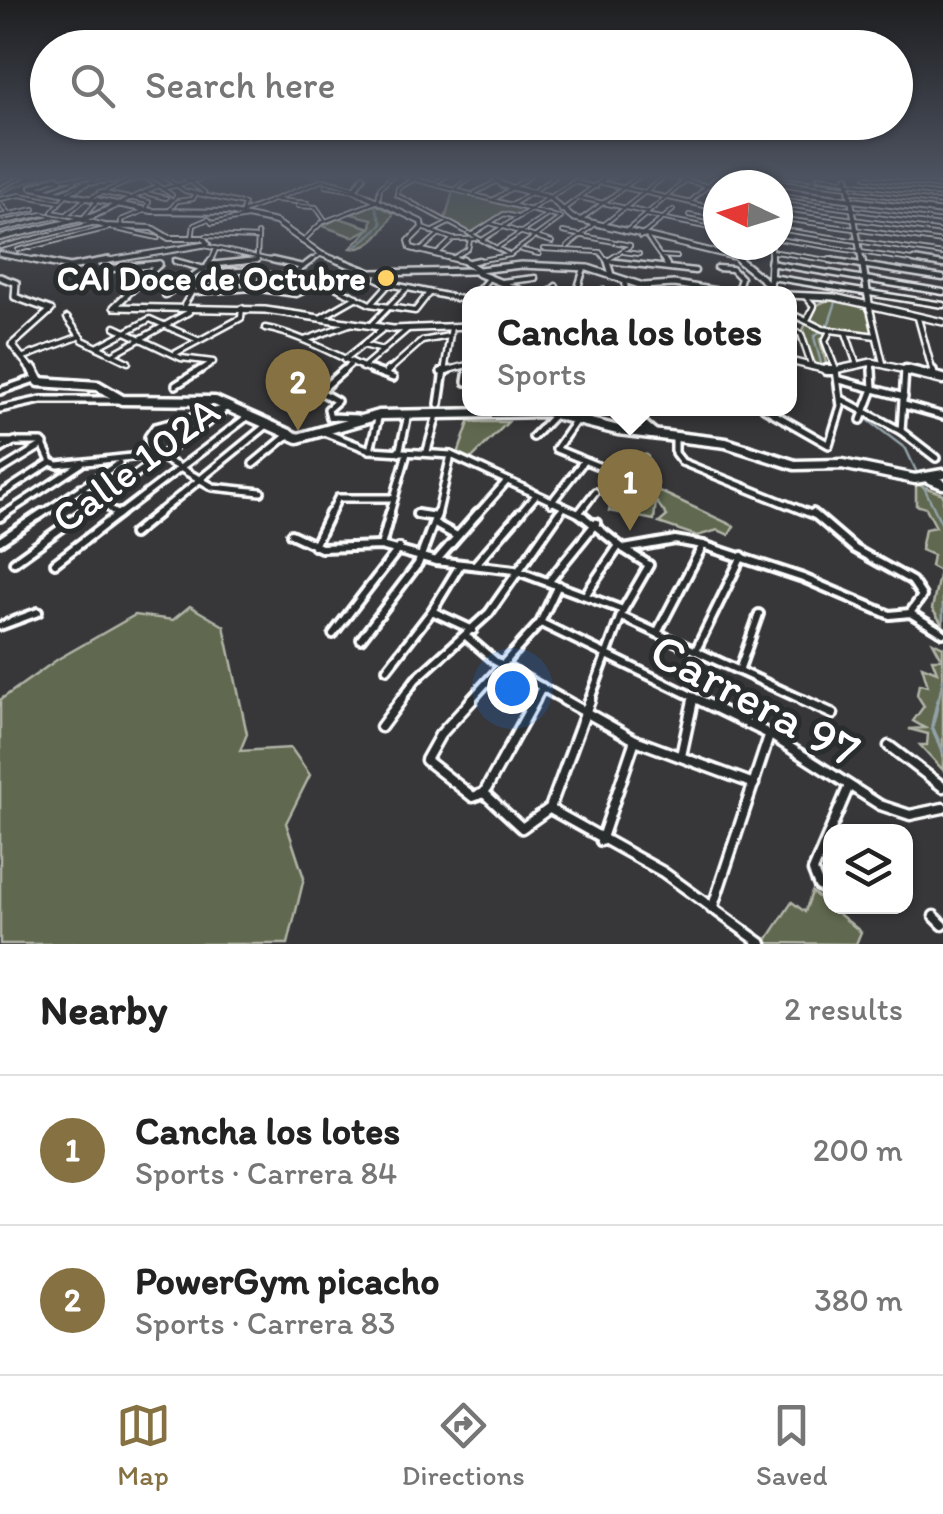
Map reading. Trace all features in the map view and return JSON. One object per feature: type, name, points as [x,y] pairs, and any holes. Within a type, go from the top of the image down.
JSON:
[{"type":"street","points":[[0,230],[39,221]]},
{"type":"street","points":[[0,239],[74,221]]},
{"type":"street","points":[[81,221],[158,238]]},
{"type":"street","points":[[122,226],[123,221]]},
{"type":"street","points":[[206,246],[210,221]]},
{"type":"street","points":[[192,238],[192,226],[210,221]]},
{"type":"street","points":[[272,221],[321,254],[380,274],[584,268],[644,286]]},
{"type":"street","points":[[302,242],[324,221]]},
{"type":"street","points":[[418,221],[422,228],[438,235],[481,239],[510,255]]},
{"type":"street","points":[[446,221],[471,237]]},
{"type":"street","points":[[452,258],[468,248],[471,237],[493,221]]},
{"type":"street","points":[[481,239],[513,221]]},
{"type":"street","points":[[496,248],[538,221]]},
{"type":"street","points":[[477,271],[520,250],[551,221]]},
{"type":"street","points":[[584,221],[735,257],[771,281],[943,305]]},
{"type":"street","points":[[565,249],[604,221]]},
{"type":"street","points":[[625,232],[638,221]]},
{"type":"street","points":[[640,237],[660,221]]},
{"type":"street","points":[[674,221],[703,226]]},
{"type":"street","points":[[799,221],[943,242]]},
{"type":"street","points":[[853,221],[883,364]]},
{"type":"street","points":[[867,221],[943,232]]},
{"type":"street","points":[[431,232],[449,223]]},
{"type":"street","points":[[490,223],[552,242]]},
{"type":"street","points":[[91,224],[9,244],[1,252],[52,266],[92,264],[206,246],[304,267]]},
{"type":"street","points":[[0,239],[18,250],[122,226],[152,228],[169,238],[258,236],[257,259]]},
{"type":"street","points":[[138,233],[152,228]]},
{"type":"street","points":[[422,228],[408,242],[418,252],[452,258],[509,286]]},
{"type":"street","points":[[793,231],[943,254]]},
{"type":"street","points":[[563,232],[630,245],[608,261]]},
{"type":"street","points":[[418,252],[438,235]]},
{"type":"street","points":[[435,256],[452,239]]},
{"type":"street","points":[[648,239],[667,265]]},
{"type":"street","points":[[793,242],[943,265]]},
{"type":"street","points":[[112,354],[186,309],[216,249]]},
{"type":"street","points":[[520,250],[565,249],[604,254],[611,273]]},
{"type":"street","points":[[18,250],[18,259]]},
{"type":"street","points":[[276,250],[282,262]]},
{"type":"street","points":[[621,252],[639,254]]},
{"type":"street","points":[[793,252],[943,278]]},
{"type":"street","points":[[290,276],[321,254]]},
{"type":"street","points":[[661,256],[677,257]]},
{"type":"street","points":[[166,295],[206,269],[257,259]]},
{"type":"street","points":[[768,286],[770,260]]},
{"type":"street","points":[[175,261],[206,269],[290,276],[310,288],[296,294],[253,288],[195,292]]},
{"type":"street","points":[[608,261],[695,271]]},
{"type":"street","points":[[770,263],[943,292]]},
{"type":"street","points":[[92,264],[97,270],[159,264],[115,302],[116,309],[242,308],[384,328],[462,326]]},
{"type":"street","points":[[581,286],[584,268]]},
{"type":"street","points":[[717,268],[732,269],[742,280],[738,286]]},
{"type":"street","points":[[476,286],[477,271]]},
{"type":"street","points":[[380,274],[378,279],[389,284],[462,299]]},
{"type":"street","points":[[370,304],[398,274]]},
{"type":"street","points":[[202,282],[255,275]]},
{"type":"street","points":[[253,288],[255,275]]},
{"type":"street","points":[[0,277],[16,283],[15,297],[51,310],[16,337],[12,345],[24,357],[35,379]]},
{"type":"street","points":[[498,283],[536,278]]},
{"type":"street","points":[[625,280],[625,286]]},
{"type":"street","points":[[656,286],[687,286]]},
{"type":"street","points":[[336,288],[370,304],[416,311],[429,292]]},
{"type":"street","points":[[370,326],[407,288]]},
{"type":"street","points":[[797,294],[943,322]]},
{"type":"street","points":[[803,294],[814,306],[808,318]]},
{"type":"street","points":[[322,317],[357,296]]},
{"type":"street","points":[[176,353],[241,318],[242,308]]},
{"type":"street","points":[[797,314],[830,331],[876,336]]},
{"type":"street","points":[[67,318],[78,336],[128,362]]},
{"type":"street","points":[[918,318],[934,375]]},
{"type":"street","points":[[98,348],[150,319],[198,340]]},
{"type":"street","points":[[306,340],[317,332],[352,323]]},
{"type":"street","points":[[428,451],[451,326]]},
{"type":"street","points":[[115,327],[181,358],[213,362],[176,385]]},
{"type":"street","points":[[265,328],[306,340],[351,364],[393,378]]},
{"type":"street","points":[[344,360],[384,328]]},
{"type":"street","points":[[362,368],[410,328]]},
{"type":"street","points":[[778,416],[828,445],[841,414],[840,380],[825,346],[825,335],[830,331]]},
{"type":"street","points":[[797,332],[801,334],[812,369]]},
{"type":"street","points":[[846,333],[856,362]]},
{"type":"street","points":[[24,357],[78,336]]},
{"type":"street","points":[[385,374],[422,341],[449,336]]},
{"type":"street","points":[[363,344],[383,350]]},
{"type":"street","points":[[797,364],[812,369],[835,369],[872,362],[943,379]]},
{"type":"street","points":[[861,420],[868,412],[873,388],[872,362]]},
{"type":"street","points":[[318,392],[351,364]]},
{"type":"street","points":[[441,372],[462,366]]},
{"type":"street","points":[[901,432],[905,368]]},
{"type":"street","points":[[285,372],[337,401],[328,409],[332,418],[438,408],[462,410]]},
{"type":"street","points":[[0,391],[35,379],[48,384],[98,386],[122,400]]},
{"type":"street","points":[[840,380],[873,388],[943,416]]},
{"type":"street","points":[[840,399],[901,432],[936,458]]},
{"type":"street","points":[[0,409],[41,400],[216,401],[251,414],[286,436]]},
{"type":"street","points":[[152,452],[148,437],[155,427],[227,408]]},
{"type":"street","points":[[14,562],[227,408]]},
{"type":"street","points":[[398,453],[408,412]]},
{"type":"street","name":"Calle 102A","points":[[55,563],[251,414]]},
{"type":"street","points":[[370,450],[379,415]]},
{"type":"street","points":[[533,437],[546,416]]},
{"type":"street","points":[[573,416],[556,448],[608,470]]},
{"type":"street","points":[[577,416],[618,430],[740,446],[795,464],[842,464],[943,484]]},
{"type":"street","points":[[632,416],[654,434]]},
{"type":"street","points":[[253,464],[286,436],[326,433],[360,418]]},
{"type":"street","points":[[133,534],[269,424]]},
{"type":"street","points":[[326,433],[370,450],[451,454],[535,496],[580,513],[648,565],[622,614],[550,808],[522,828],[484,793]]},
{"type":"street","points":[[676,435],[674,450],[682,462],[810,512],[855,549],[907,578],[920,590],[920,602],[910,613]]},
{"type":"street","points":[[0,450],[18,440]]},
{"type":"street","points":[[0,442],[45,444]]},
{"type":"street","points":[[45,444],[51,462]]},
{"type":"street","points":[[0,471],[45,444]]},
{"type":"street","points":[[152,452],[184,466],[216,488],[261,492]]},
{"type":"street","points":[[51,462],[62,466],[140,462],[152,452]]},
{"type":"street","points":[[380,546],[408,452]]},
{"type":"street","points":[[361,639],[421,557],[435,520],[439,481],[451,454]]},
{"type":"street","points":[[551,503],[584,461]]},
{"type":"street","points":[[0,495],[51,462]]},
{"type":"street","points":[[0,517],[84,462]]},
{"type":"street","points":[[0,540],[121,462]]},
{"type":"street","points":[[928,478],[943,474]]},
{"type":"street","points":[[436,561],[507,482]]},
{"type":"street","points":[[81,487],[118,515]]},
{"type":"street","points":[[580,513],[595,492]]},
{"type":"street","points":[[474,566],[535,496]]},
{"type":"street","points":[[314,546],[338,498],[394,498]]},
{"type":"street","points":[[380,727],[416,679],[470,634],[563,508]]},
{"type":"street","points":[[417,514],[435,520],[456,536]]},
{"type":"street","points":[[549,581],[596,524]]},
{"type":"street","points":[[290,534],[314,546],[399,548],[436,561],[515,570],[549,581],[586,595],[657,633],[740,668],[832,714]]},
{"type":"street","points":[[586,595],[621,548],[674,540],[742,556],[890,614],[910,613],[942,633]]},
{"type":"street","points":[[657,633],[703,545]]},
{"type":"street","points":[[333,634],[399,548]]},
{"type":"street","points":[[696,650],[742,556]]},
{"type":"street","points":[[387,670],[460,565]]},
{"type":"street","points":[[542,687],[484,793],[473,797],[426,760],[440,734],[540,623],[558,584]]},
{"type":"street","points":[[432,610],[470,634],[502,665],[635,740],[754,784]]},
{"type":"street","points":[[0,626],[38,612]]},
{"type":"street","points":[[740,668],[760,614]]},
{"type":"street","name":"Carrera 97","points":[[540,623],[769,734],[848,788],[901,813],[920,816],[943,808]]},
{"type":"street","points":[[681,756],[694,698]]},
{"type":"street","points":[[712,908],[769,734]]},
{"type":"street","points":[[600,841],[635,740]]},
{"type":"street","points":[[889,746],[943,787]]},
{"type":"street","points":[[833,824],[848,788]]},
{"type":"street","points":[[550,808],[600,841],[663,872],[762,944]]},
{"type":"street","points":[[823,847],[813,871],[823,889]]},
{"type":"street","points":[[934,916],[943,925]]},
{"type":"green space","points":[[349,221],[371,228],[372,221],[389,221],[371,242],[351,248],[370,228],[353,237],[323,226]]},
{"type":"green space","points":[[447,221],[490,221],[471,234]]},
{"type":"green space","points":[[834,297],[870,309],[876,336],[830,331],[820,340],[828,370],[817,367],[801,334],[815,306]]},
{"type":"green space","points":[[469,422],[508,422],[469,461],[458,454]]},
{"type":"green space","points":[[632,453],[647,455],[651,464],[642,480],[646,497],[610,489],[614,475],[611,457],[631,460]]},
{"type":"green space","points":[[916,484],[943,494],[943,625],[932,609],[940,571],[931,566],[933,555],[921,550],[925,529],[936,527],[926,508],[916,505]]},
{"type":"green space","points":[[646,485],[734,526],[729,535],[718,530],[697,536],[659,523],[667,516],[656,501],[654,520],[609,511],[612,492],[653,501]]},
{"type":"green space","points":[[190,606],[224,626],[247,734],[240,751],[291,748],[310,775],[286,823],[304,878],[288,944],[0,944],[0,700],[58,659],[135,615],[173,620]]},
{"type":"green space","points":[[933,642],[943,647],[943,770],[920,745],[927,745],[928,734],[909,729],[925,728],[913,721],[924,706],[917,695],[919,684],[928,686],[922,666],[937,672],[932,659],[942,659]]},
{"type":"green space","points":[[812,892],[823,901],[823,914],[839,914],[861,932],[856,944],[765,943],[792,902],[805,912]]},
{"type":"waterway","points":[[355,248],[381,221]]},
{"type":"waterway","points":[[822,367],[814,337],[829,323],[836,302]]},
{"type":"waterway","points":[[851,410],[859,414]]},
{"type":"waterway","points":[[868,420],[906,449],[918,475]]},
{"type":"waterway","points":[[922,483],[943,527]]},
{"type":"waterway","points":[[943,606],[943,619]]},
{"type":"waterway","points":[[938,702],[943,680]]},
{"type":"waterway","points":[[938,700],[932,727],[943,752]]},
{"type":"place","name":"CAI Doce de Octubre","points":[[386,278]]},
{"type":"place","name":"PowerGym picacho","points":[[298,431]]},
{"type":"place","name":"Cancha los lotes","points":[[630,531]]}]
